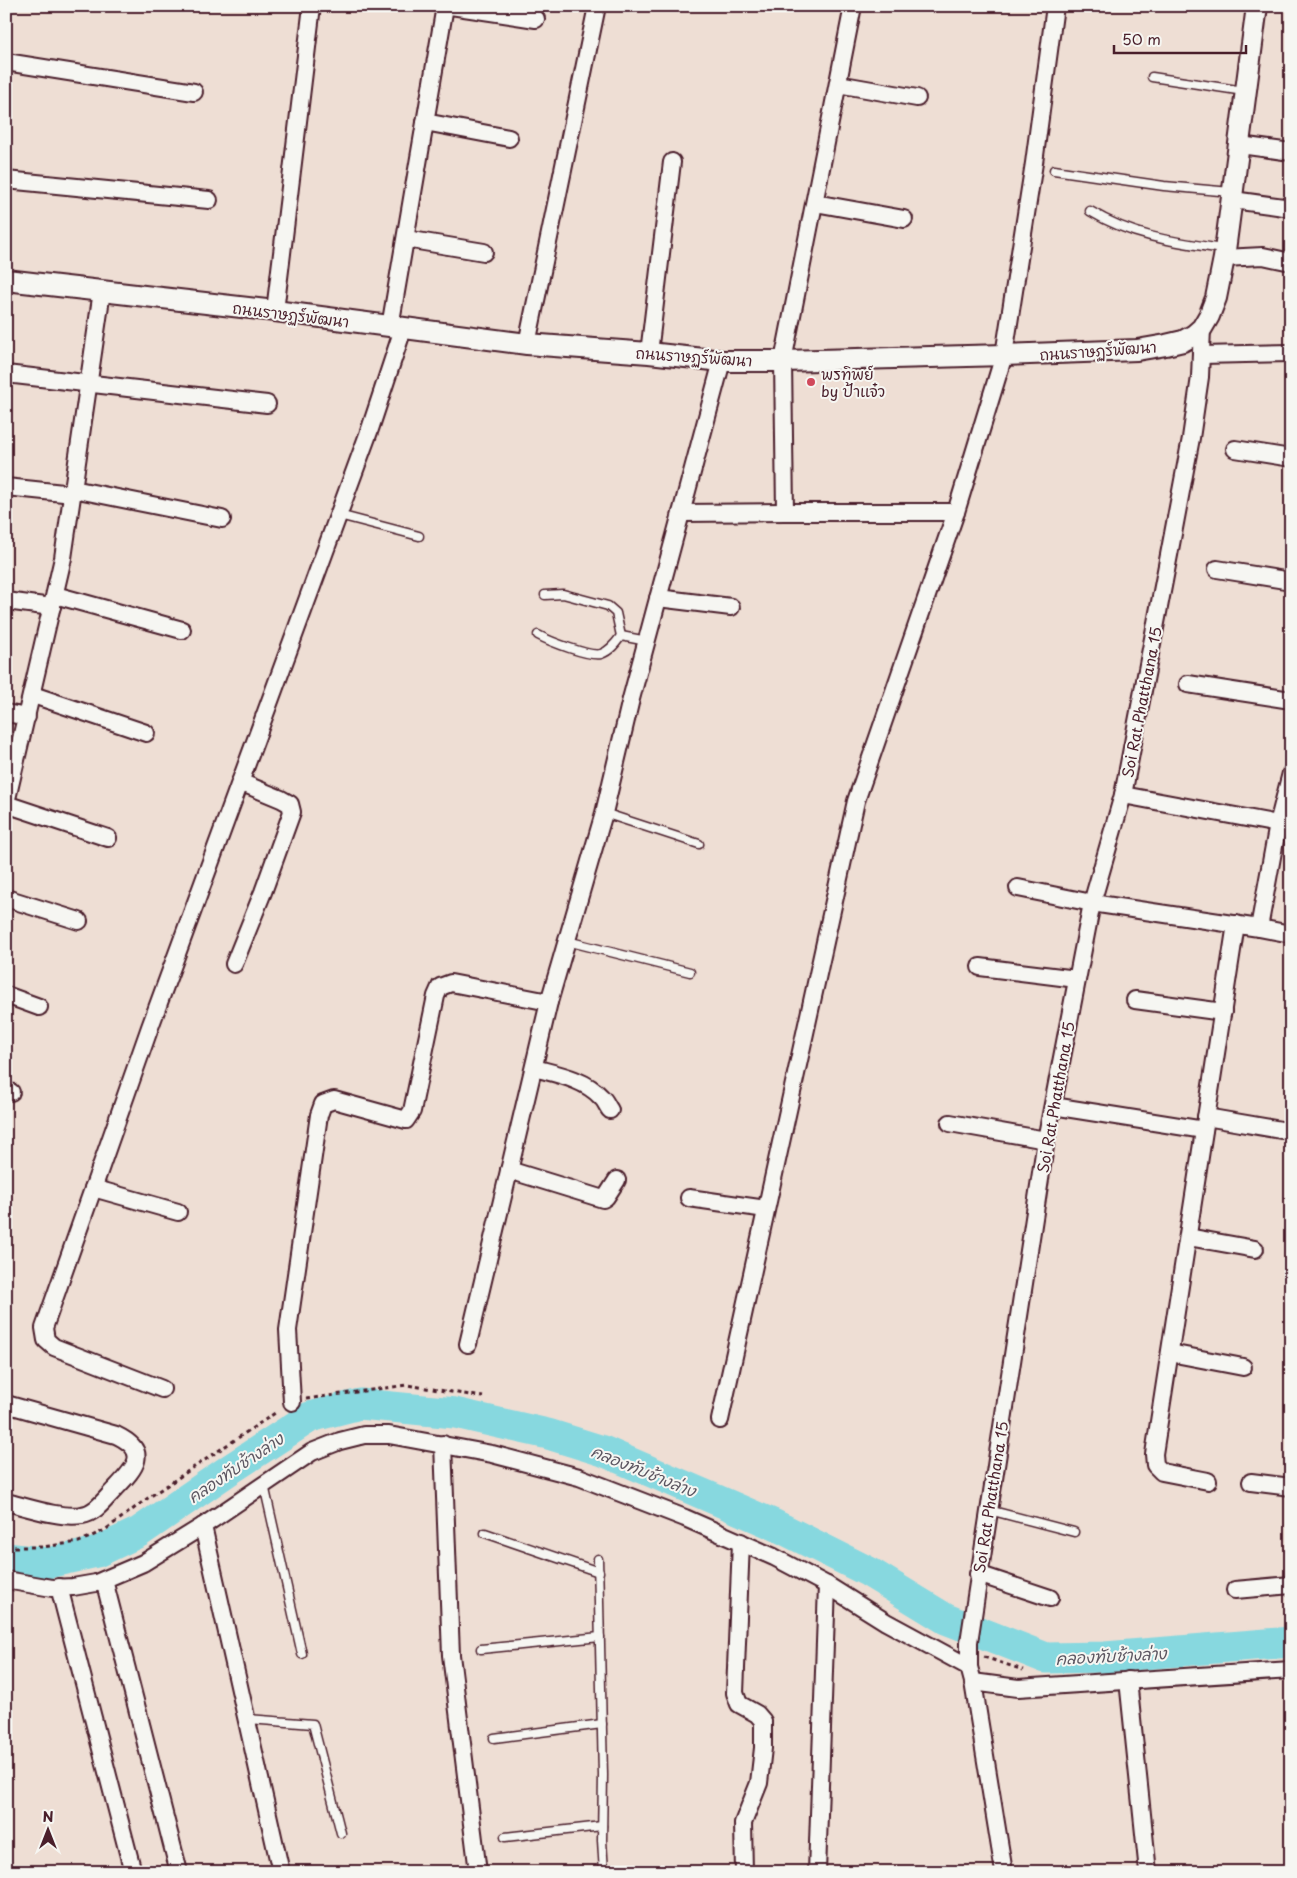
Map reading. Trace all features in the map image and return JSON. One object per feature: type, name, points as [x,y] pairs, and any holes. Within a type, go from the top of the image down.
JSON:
[{"type":"street","points":[[275,311],[312,6]]},
{"type":"street","points":[[162,1390],[54,1347],[46,1340],[44,1328],[150,1026],[370,429],[396,328],[398,274],[406,239],[445,6]]},
{"type":"street","points":[[451,6],[536,19]]},
{"type":"street","points":[[527,344],[597,6]]},
{"type":"street","points":[[785,512],[783,361],[853,6]]},
{"type":"street","points":[[720,1420],[856,801],[956,512],[1004,355],[1034,163],[1055,6]]},
{"type":"street","points":[[1202,328],[1216,298],[1225,254],[1257,6]]},
{"type":"street","points":[[6,62],[194,92]]},
{"type":"street","points":[[838,84],[917,98]]},
{"type":"street","points":[[425,122],[509,138]]},
{"type":"street","points":[[1240,145],[1291,152]]},
{"type":"street","points":[[649,352],[672,162]]},
{"type":"street","points":[[6,180],[209,200]]},
{"type":"street","points":[[1233,196],[1291,208]]},
{"type":"street","points":[[814,203],[904,219]]},
{"type":"street","points":[[406,239],[484,252]]},
{"type":"street","points":[[1225,254],[1263,256],[1291,262]]},
{"type":"street","name":"ถนนราษฏร์พัฒนา","points":[[6,280],[275,311],[527,344],[649,352],[722,361],[783,361],[1137,350],[1183,341],[1194,336],[1202,328]]},
{"type":"street","points":[[102,291],[63,558],[33,695],[6,804],[108,838]]},
{"type":"street","name":"Soi Rat Phatthana 15","points":[[1004,1872],[971,1674],[969,1646],[978,1574],[1046,1140],[1092,904],[1123,795],[1189,448],[1202,355],[1202,328]]},
{"type":"street","points":[[1202,355],[1291,353]]},
{"type":"street","points":[[468,1344],[549,1002],[604,813],[658,598],[722,361]]},
{"type":"street","points":[[6,374],[267,404]]},
{"type":"street","points":[[1235,449],[1291,458]]},
{"type":"street","points":[[6,487],[73,492],[222,519]]},
{"type":"street","points":[[681,514],[956,512]]},
{"type":"street","points":[[1217,569],[1291,581]]},
{"type":"street","points":[[658,598],[731,607]]},
{"type":"street","points":[[6,601],[53,601],[182,630]]},
{"type":"street","points":[[1188,684],[1291,700]]},
{"type":"street","points":[[33,695],[146,733]]},
{"type":"street","points":[[6,713],[27,717]]},
{"type":"street","points":[[1259,928],[1278,824],[1291,773]]},
{"type":"street","points":[[234,964],[292,812],[290,804],[240,782]]},
{"type":"street","points":[[1123,795],[1278,824]]},
{"type":"street","points":[[1018,888],[1092,904],[1236,924],[1291,934]]},
{"type":"street","points":[[6,898],[79,921]]},
{"type":"street","points":[[1208,1480],[1162,1472],[1155,1465],[1154,1454],[1236,924]]},
{"type":"street","points":[[980,967],[1077,979]]},
{"type":"street","points":[[292,1402],[288,1330],[322,1104],[334,1100],[406,1120],[412,1111],[436,996],[440,987],[451,983],[549,1002]]},
{"type":"street","points":[[6,995],[39,1006]]},
{"type":"street","points":[[1136,1000],[1223,1012]]},
{"type":"street","points":[[534,1068],[564,1076],[588,1086],[602,1097],[610,1110]]},
{"type":"street","points":[[1053,1106],[1281,1130]]},
{"type":"street","points":[[950,1123],[1046,1140]]},
{"type":"street","points":[[509,1170],[603,1199],[617,1180]]},
{"type":"street","points":[[93,1188],[178,1212]]},
{"type":"street","points":[[689,1198],[766,1209]]},
{"type":"street","points":[[1188,1237],[1255,1249]]},
{"type":"street","points":[[1170,1353],[1243,1368]]},
{"type":"street","points":[[6,1404],[116,1435],[129,1441],[136,1453],[135,1468],[97,1508],[82,1516],[62,1515],[6,1502]]},
{"type":"street","points":[[6,1580],[52,1588],[73,1587],[104,1580],[143,1563],[203,1526],[312,1452],[340,1441],[364,1435],[389,1435],[492,1454],[580,1477],[685,1518],[741,1542],[827,1585],[971,1674],[1018,1688],[1291,1670]]},
{"type":"street","points":[[443,1444],[451,1655],[478,1872]]},
{"type":"street","points":[[1251,1482],[1291,1487]]},
{"type":"street","points":[[203,1526],[281,1872]]},
{"type":"street","points":[[741,1542],[735,1694],[739,1704],[757,1714],[763,1721],[763,1748],[759,1783],[743,1823],[744,1872]]},
{"type":"street","points":[[978,1574],[1050,1598]]},
{"type":"street","points":[[104,1580],[179,1872]]},
{"type":"street","points":[[818,1872],[827,1585]]},
{"type":"street","points":[[1235,1590],[1291,1585]]},
{"type":"street","points":[[59,1587],[133,1872]]},
{"type":"street","points":[[1128,1680],[1148,1872]]},
{"type":"lane","points":[[1152,77],[1246,91]]},
{"type":"lane","points":[[1054,170],[1233,196]]},
{"type":"lane","points":[[1090,211],[1106,221],[1128,230],[1161,240],[1225,254]]},
{"type":"lane","points":[[339,515],[419,536]]},
{"type":"lane","points":[[545,595],[562,594],[608,606],[616,613],[621,636]]},
{"type":"lane","points":[[538,635],[547,641],[594,654],[602,654],[609,650],[621,636]]},
{"type":"lane","points":[[621,636],[647,641]]},
{"type":"lane","points":[[604,813],[700,844]]},
{"type":"lane","points":[[567,941],[690,972]]},
{"type":"lane","points":[[264,1485],[302,1654]]},
{"type":"lane","points":[[988,1510],[1074,1532]]},
{"type":"lane","points":[[485,1533],[599,1572]]},
{"type":"lane","points":[[598,1559],[604,1872]]},
{"type":"lane","points":[[481,1649],[600,1637]]},
{"type":"lane","points":[[247,1719],[313,1724],[341,1833]]},
{"type":"lane","points":[[494,1738],[602,1724]]},
{"type":"lane","points":[[505,1837],[602,1826]]},
{"type":"path","points":[[6,1547],[42,1547],[79,1542],[105,1530],[148,1498],[292,1402],[407,1385],[483,1396]]},
{"type":"path","points":[[969,1646],[988,1658],[1020,1669],[1029,1670]]},
{"type":"waterway","name":"คลองทับช้างล่าง","points":[[6,1558],[48,1563],[97,1552],[139,1532],[310,1417],[360,1404],[455,1413],[548,1434],[603,1451],[775,1525],[869,1572],[946,1619],[1046,1658],[1105,1657],[1291,1642]]},
{"type":"place","name":"พรทิพย์ by ป้าแจ๋ว","points":[[811,382]]}]
